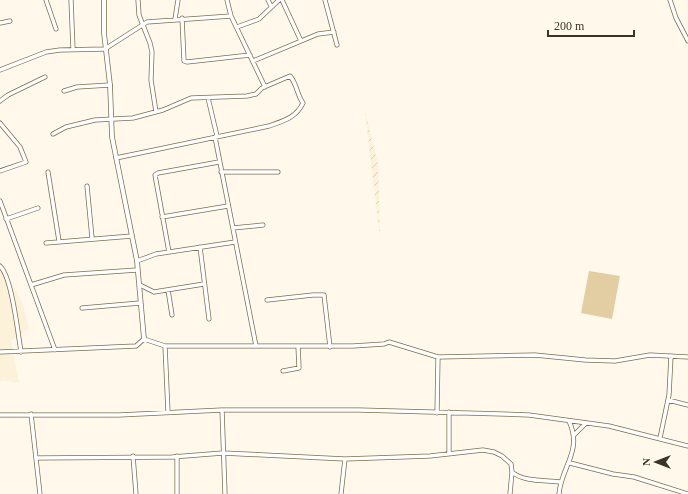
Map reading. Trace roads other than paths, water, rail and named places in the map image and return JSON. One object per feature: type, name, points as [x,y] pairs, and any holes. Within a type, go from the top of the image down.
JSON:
[{"type":"street","points":[[46,0],[56,29]]},
{"type":"street","points":[[71,0],[73,49]]},
{"type":"street","points":[[104,0],[105,49],[110,85],[110,119],[116,158],[137,261],[144,339]]},
{"type":"street","points":[[138,0],[139,15],[152,52],[150,80],[156,112]]},
{"type":"street","points":[[176,19],[178,0]]},
{"type":"street","points":[[227,0],[231,16],[265,87]]},
{"type":"street","points":[[268,0],[271,6]]},
{"type":"street","points":[[237,27],[259,19],[271,6],[280,0],[301,41]]},
{"type":"street","points":[[325,0],[337,45]]},
{"type":"street","points":[[670,0],[688,41]]},
{"type":"street","points":[[0,70],[33,56],[60,50],[105,49],[126,37],[142,24],[147,22],[182,18],[231,16]]},
{"type":"street","points":[[182,18],[184,61],[250,55]]},
{"type":"street","points":[[0,23],[10,21]]},
{"type":"street","points":[[253,62],[318,34],[334,32]]},
{"type":"street","points":[[53,134],[73,125],[96,120],[133,118],[156,112],[191,98],[248,96],[256,94],[265,87],[290,76],[297,89],[299,98],[303,103],[300,111],[289,119],[269,126],[116,158]]},
{"type":"street","points":[[0,101],[8,95],[45,77]]},
{"type":"street","points":[[64,91],[77,87],[110,85]]},
{"type":"street","points":[[208,98],[216,137],[219,162],[256,346]]},
{"type":"street","points":[[0,123],[20,147],[26,162],[0,171]]},
{"type":"street","points":[[169,252],[155,175],[158,173],[219,162]]},
{"type":"street","points":[[48,172],[59,241]]},
{"type":"street","points":[[221,172],[278,172]]},
{"type":"street","points":[[87,186],[92,238]]},
{"type":"street","points":[[0,201],[55,350]]},
{"type":"street","points":[[162,217],[228,206]]},
{"type":"street","points":[[6,219],[38,208]]},
{"type":"street","points":[[233,228],[263,225]]},
{"type":"street","points":[[46,242],[132,236]]},
{"type":"street","points":[[137,261],[156,254],[235,242]]},
{"type":"street","points":[[200,247],[209,319]]},
{"type":"street","points":[[0,266],[6,277],[11,294],[21,352]]},
{"type":"street","points":[[31,285],[64,275],[138,270]]},
{"type":"street","points":[[140,285],[154,292],[204,284]]},
{"type":"street","points":[[168,290],[172,315]]},
{"type":"street","points":[[267,300],[324,295],[330,346]]},
{"type":"street","points":[[82,308],[140,302]]},
{"type":"street","points":[[0,352],[136,346],[144,339]]},
{"type":"street","points":[[144,339],[165,346],[330,346],[373,345],[390,342],[438,357],[535,355],[585,360],[615,361],[645,356],[688,357]]},
{"type":"street","points":[[165,346],[168,412]]},
{"type":"street","points":[[283,371],[299,368],[298,346]]},
{"type":"street","points":[[660,438],[670,390],[671,356]]},
{"type":"street","points":[[437,413],[438,357]]},
{"type":"street","points":[[668,400],[688,405]]},
{"type":"street","points":[[222,410],[225,494]]},
{"type":"street","points":[[0,415],[119,415],[222,410],[360,410],[530,415],[627,429],[688,446]]},
{"type":"street","points":[[449,412],[449,453]]},
{"type":"street","points":[[31,414],[40,494]]},
{"type":"street","points":[[559,494],[560,482],[570,463],[574,435],[569,421]]},
{"type":"street","points":[[574,435],[586,422]]},
{"type":"street","points":[[36,458],[177,456],[223,453],[344,459],[430,456],[483,450],[494,452],[511,464],[512,472],[510,494]]},
{"type":"street","points":[[133,456],[136,494]]},
{"type":"street","points":[[177,456],[177,494]]},
{"type":"street","points":[[340,494],[344,459]]},
{"type":"street","points":[[570,463],[613,474],[634,477],[688,494]]},
{"type":"street","points":[[512,472],[522,478],[560,482]]}]
